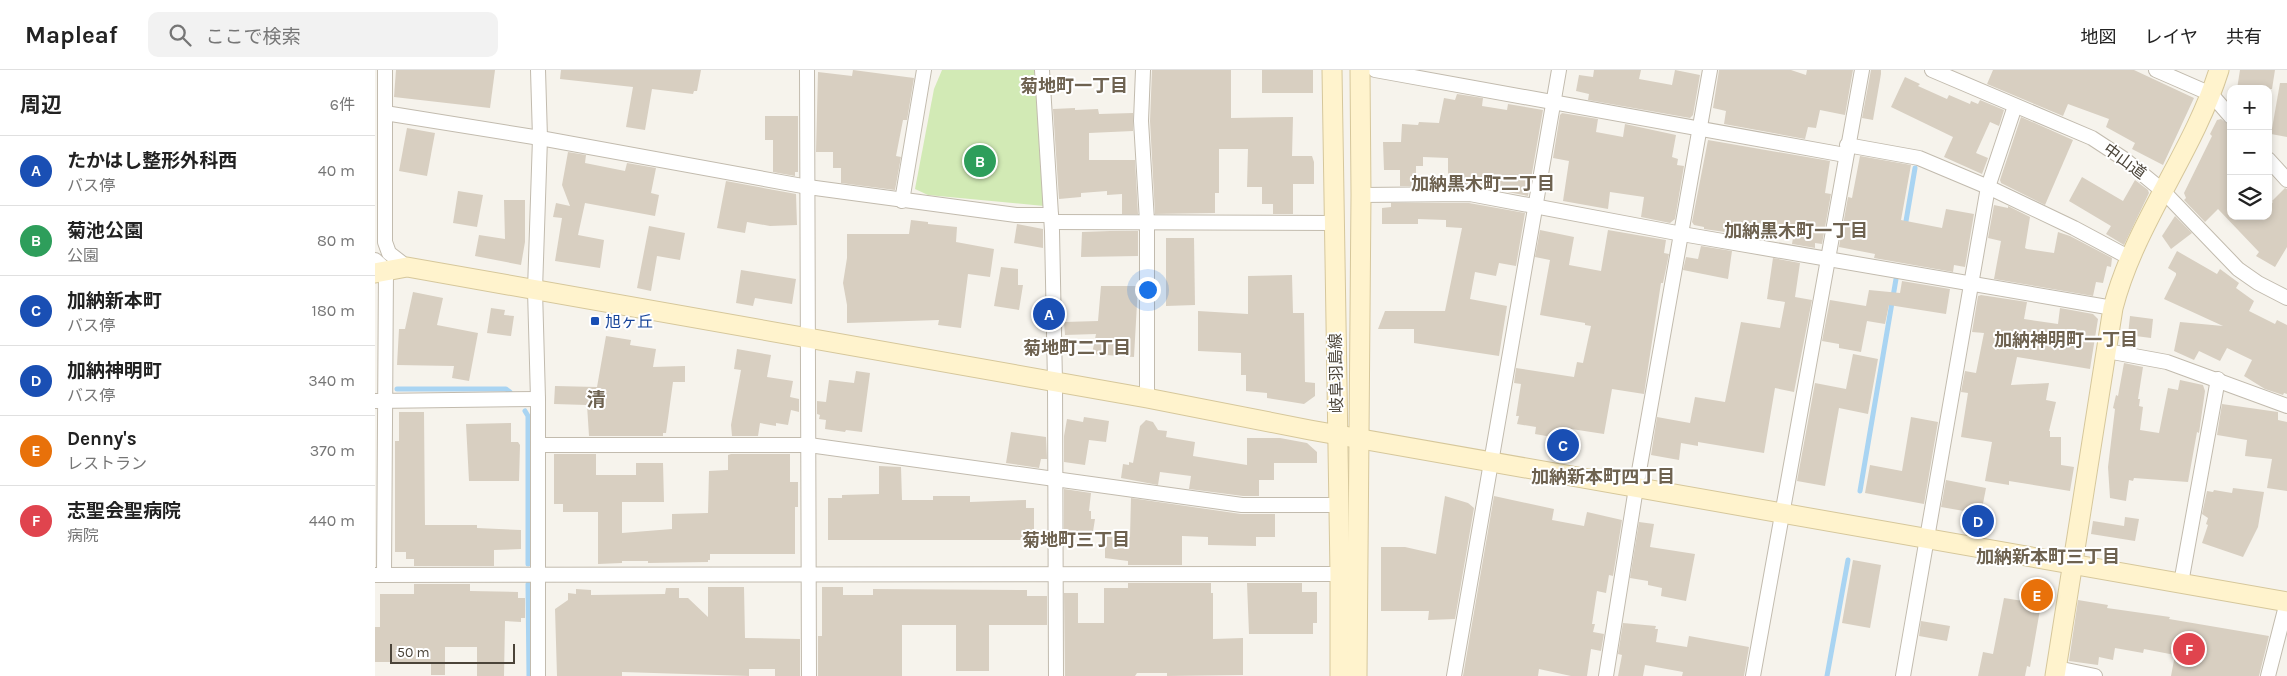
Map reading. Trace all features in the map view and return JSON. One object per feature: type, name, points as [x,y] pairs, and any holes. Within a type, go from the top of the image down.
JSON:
[{"type":"street","points":[[385,70],[385,242],[389,253],[407,267]]},
{"type":"street","points":[[538,70],[540,138],[535,290],[538,399],[538,676]]},
{"type":"street","points":[[807,70],[809,676]]},
{"type":"street","points":[[902,201],[924,70]]},
{"type":"street","points":[[1042,70],[1052,218],[1055,382],[1055,676]]},
{"type":"street","points":[[1143,70],[1141,121],[1147,221],[1147,398]]},
{"type":"street","name":"岐阜羽島線","points":[[1332,70],[1340,676]]},
{"type":"street","name":"岐阜羽島線","points":[[1357,676],[1361,195],[1360,70]]},
{"type":"street","points":[[1375,70],[1701,129],[1846,150],[1919,158],[1988,187],[2074,228],[2130,258]]},
{"type":"street","points":[[1454,676],[1559,70]]},
{"type":"street","points":[[1606,676],[1636,488],[1710,70]]},
{"type":"street","points":[[1753,676],[1846,150],[1862,70]]},
{"type":"street","name":"中山道","points":[[1932,70],[2092,138],[2125,159],[2163,191],[2238,269],[2259,284],[2287,298]]},
{"type":"street","points":[[2156,70],[2211,94],[2227,112]]},
{"type":"street","points":[[2095,676],[2056,672],[2113,308],[2118,287],[2130,258],[2211,94],[2219,70]]},
{"type":"street","points":[[1903,676],[1988,187],[2015,106]]},
{"type":"street","points":[[385,113],[540,138],[808,187],[1016,216],[1147,221],[1335,223]]},
{"type":"street","points":[[2272,163],[2287,180]]},
{"type":"street","points":[[1361,195],[1469,194],[1827,260],[2113,308]]},
{"type":"street","points":[[1340,574],[379,575],[379,268],[407,267],[1147,398],[1490,462],[2287,602],[2268,676]]},
{"type":"street","points":[[2107,352],[2167,362],[2218,379],[2287,406]]},
{"type":"street","points":[[2181,583],[2218,379]]},
{"type":"street","points":[[380,401],[538,399]]},
{"type":"street","points":[[538,445],[809,445],[1242,505],[1338,505]]},
{"type":"green space","points":[[942,70],[1036,70],[1044,206],[928,195],[915,189],[934,89]]},
{"type":"building","points":[[396,70],[495,70],[490,108],[394,97]]},
{"type":"building","points":[[561,70],[701,70],[697,91],[694,91],[693,94],[652,89],[645,130],[626,127],[633,87],[560,79]]},
{"type":"building","points":[[853,70],[914,78],[907,120],[903,120],[896,156],[901,157],[895,190],[841,183],[841,168],[833,168],[833,152],[816,152],[818,72],[852,76]]},
{"type":"building","points":[[1152,70],[1231,70],[1231,118],[1293,117],[1292,156],[1312,156],[1314,162],[1314,184],[1293,184],[1293,214],[1273,214],[1273,204],[1262,204],[1262,187],[1247,187],[1248,149],[1219,149],[1219,193],[1215,193],[1215,213],[1155,214],[1150,121]]},
{"type":"building","points":[[1262,70],[1313,70],[1313,93],[1262,93]]},
{"type":"building","points":[[1594,70],[1641,70],[1639,79],[1672,85],[1675,70],[1700,75],[1693,115],[1690,118],[1588,100],[1589,94],[1576,91],[1579,75],[1593,77]]},
{"type":"building","points":[[1719,70],[1791,70],[1806,75],[1807,70],[1853,70],[1845,115],[1820,110],[1816,128],[1808,127],[1805,139],[1724,124],[1726,111],[1713,108]]},
{"type":"building","points":[[1871,70],[1881,70],[1873,120],[1862,118]]},
{"type":"building","points":[[1993,70],[2134,70],[2194,98],[2163,165],[2132,149],[2135,143],[2106,127],[2109,119],[2068,104],[2063,116],[1987,84]]},
{"type":"building","points":[[2240,70],[2275,70],[2272,89],[2272,85],[2238,85]]},
{"type":"building","points":[[1905,77],[1920,84],[1918,86],[1947,99],[1949,95],[1970,104],[1971,101],[1978,104],[1980,100],[2004,110],[1999,126],[1990,122],[1976,153],[1988,158],[1982,174],[1944,157],[1953,137],[1891,107]]},
{"type":"building","points":[[2280,83],[2287,83],[2287,137],[2272,134]]},
{"type":"building","points":[[1457,94],[1483,98],[1482,106],[1507,110],[1508,104],[1543,110],[1528,196],[1471,185],[1448,185],[1448,158],[1423,157],[1423,166],[1416,166],[1416,186],[1400,186],[1400,170],[1384,170],[1383,142],[1401,142],[1402,124],[1418,125],[1419,122],[1439,123],[1444,98],[1455,100]]},
{"type":"building","points":[[1075,108],[1075,110],[1098,109],[1099,114],[1133,113],[1133,131],[1089,133],[1089,160],[1135,160],[1138,214],[1122,214],[1122,194],[1107,195],[1107,191],[1081,193],[1081,197],[1059,199],[1053,109]]},
{"type":"building","points":[[1562,113],[1598,119],[1596,132],[1623,137],[1625,124],[1676,135],[1672,157],[1678,159],[1677,165],[1684,166],[1675,219],[1670,223],[1641,217],[1644,197],[1610,192],[1608,209],[1563,201],[1569,161],[1553,158],[1560,115]]},
{"type":"building","points":[[765,116],[798,116],[798,172],[795,172],[795,176],[773,172],[773,140],[765,140]]},
{"type":"building","points":[[2021,117],[2073,140],[2045,205],[2001,183],[2000,180]]},
{"type":"building","points":[[2221,119],[2227,124],[2227,218],[2218,209],[2205,222],[2184,200],[2186,198],[2184,193],[2212,136],[2210,134],[2217,120]]},
{"type":"building","points":[[407,128],[435,133],[427,176],[399,171]]},
{"type":"building","points":[[1708,140],[1830,161],[1825,193],[1831,194],[1822,244],[1815,243],[1815,248],[1792,244],[1794,232],[1762,225],[1760,237],[1704,229],[1704,227],[1694,225],[1692,222]]},
{"type":"building","points":[[568,152],[586,155],[585,163],[625,171],[627,163],[656,168],[651,193],[659,195],[655,216],[585,203],[578,235],[604,240],[600,268],[555,261],[562,218],[553,217],[556,203],[570,206],[562,185]]},
{"type":"building","points":[[1860,156],[1911,165],[1901,220],[1942,228],[1946,209],[1974,214],[1965,267],[1954,265],[1953,272],[1874,258],[1875,254],[1839,247],[1848,197],[1852,198]]},
{"type":"building","points":[[2082,177],[2123,201],[2135,180],[2148,190],[2149,193],[2124,245],[2106,234],[2111,226],[2069,201]]},
{"type":"building","points":[[726,181],[796,194],[797,225],[770,226],[747,222],[745,233],[717,228]]},
{"type":"building","points":[[2285,188],[2287,189],[2287,247],[2275,267],[2256,256],[2259,252],[2228,220],[2272,220],[2272,201]]},
{"type":"building","points":[[458,191],[483,195],[477,227],[453,223]]},
{"type":"building","points":[[504,200],[525,200],[525,242],[521,265],[475,256],[479,235],[505,239]]},
{"type":"building","points":[[1391,203],[1469,203],[1525,213],[1516,266],[1499,263],[1496,276],[1475,272],[1470,299],[1507,306],[1499,356],[1414,343],[1414,329],[1378,329],[1385,311],[1445,311],[1462,228],[1446,227],[1446,220],[1418,219],[1418,224],[1382,224],[1382,208],[1391,207]]},
{"type":"building","points":[[1994,205],[2008,208],[2008,206],[2030,217],[2025,248],[2027,249],[2054,253],[2058,232],[2070,236],[2112,258],[2111,267],[2107,266],[2103,283],[2096,282],[2093,296],[1994,279],[2001,241],[1988,238]]},
{"type":"building","points":[[2175,216],[2192,233],[2171,249],[2162,236]]},
{"type":"building","points":[[911,220],[957,227],[956,242],[994,249],[990,277],[968,274],[961,328],[938,325],[939,320],[847,323],[847,305],[843,283],[847,258],[847,234],[909,234]]},
{"type":"building","points":[[1017,224],[1043,229],[1043,248],[1014,243]]},
{"type":"building","points":[[649,226],[685,233],[680,260],[657,256],[651,291],[637,288]]},
{"type":"building","points":[[1540,230],[1574,237],[1569,265],[1601,271],[1608,230],[1666,240],[1664,253],[1669,254],[1663,283],[1661,283],[1644,394],[1612,389],[1604,434],[1565,428],[1563,439],[1535,434],[1536,427],[1517,424],[1519,416],[1516,416],[1521,384],[1514,383],[1516,368],[1574,377],[1577,362],[1583,363],[1591,326],[1585,325],[1585,323],[1540,315],[1550,260],[1535,257]]},
{"type":"building","points":[[1138,231],[1138,256],[1081,257],[1082,232]]},
{"type":"building","points":[[1166,238],[1194,238],[1195,305],[1166,306]]},
{"type":"building","points":[[1701,246],[1732,251],[1728,279],[1683,270],[1686,257],[1698,259]]},
{"type":"building","points":[[2177,251],[2217,274],[2220,269],[2239,283],[2236,288],[2254,301],[2249,311],[2275,324],[2277,320],[2287,325],[2287,394],[2284,393],[2283,395],[2265,389],[2244,376],[2252,360],[2227,348],[2220,361],[2199,351],[2194,360],[2174,351],[2180,322],[2223,326],[2164,299],[2176,275],[2176,273],[2168,268]]},
{"type":"building","points":[[1773,258],[1800,263],[1795,297],[1812,300],[1794,392],[1775,388],[1764,453],[1698,442],[1698,446],[1681,443],[1679,460],[1651,455],[1657,417],[1690,423],[1695,397],[1725,402],[1741,322],[1780,328],[1785,302],[1767,299]]},
{"type":"building","points":[[1001,267],[1018,269],[1018,285],[1023,285],[1019,310],[994,306]]},
{"type":"building","points":[[741,270],[796,279],[792,304],[755,298],[753,306],[736,303]]},
{"type":"building","points":[[1292,275],[1293,313],[1304,313],[1305,382],[1315,383],[1315,396],[1304,404],[1267,398],[1267,393],[1246,391],[1246,375],[1241,375],[1241,353],[1198,351],[1198,311],[1248,314],[1248,276]]},
{"type":"building","points":[[1902,281],[1950,289],[1946,314],[1889,305],[1885,324],[1867,321],[1861,352],[1839,348],[1839,344],[1822,341],[1830,300],[1866,306],[1869,290],[1900,293]]},
{"type":"building","points":[[1101,286],[1138,286],[1134,357],[1092,354],[1096,334],[1065,335],[1064,322],[1098,321]]},
{"type":"building","points":[[413,292],[443,298],[437,325],[478,333],[469,381],[452,378],[454,366],[397,365],[399,329],[405,329]]},
{"type":"building","points":[[1978,296],[2027,302],[2024,319],[2058,324],[2060,308],[2093,314],[2098,319],[2090,369],[2017,357],[2011,385],[2049,383],[2046,400],[2056,402],[2049,431],[2050,437],[2061,437],[2061,465],[2074,467],[2070,491],[2009,481],[2009,485],[1985,481],[1992,442],[1961,437],[1968,393],[1961,392],[1965,371],[1976,373],[1984,333],[1972,332]]},
{"type":"building","points":[[491,308],[505,310],[504,315],[514,316],[511,336],[487,333]]},
{"type":"building","points":[[2130,316],[2153,319],[2151,338],[2128,335]]},
{"type":"building","points":[[606,336],[631,340],[630,345],[656,349],[653,367],[685,366],[685,382],[673,382],[666,433],[663,433],[663,436],[589,436],[587,405],[554,404],[555,386],[597,387]]},
{"type":"building","points":[[737,349],[771,355],[767,377],[793,381],[790,397],[799,399],[799,412],[791,410],[788,425],[776,423],[776,426],[760,423],[758,436],[732,436],[731,425],[741,370],[734,369]]},
{"type":"building","points":[[1853,354],[1878,359],[1868,414],[1839,408],[1825,486],[1797,481],[1815,383],[1846,389]]},
{"type":"building","points":[[2124,363],[2143,367],[2138,399],[2140,399],[2139,406],[2143,407],[2140,430],[2159,433],[2168,388],[2178,390],[2180,380],[2203,385],[2205,391],[2199,433],[2197,432],[2188,482],[2134,478],[2133,481],[2129,480],[2126,501],[2110,498],[2108,467],[2115,409],[2113,408],[2116,395],[2118,396]]},
{"type":"building","points":[[856,371],[870,373],[862,432],[825,429],[826,420],[819,419],[820,415],[817,414],[817,401],[826,402],[829,380],[854,383]]},
{"type":"building","points":[[2222,404],[2278,412],[2278,420],[2287,422],[2287,491],[2267,488],[2272,459],[2245,456],[2247,440],[2217,435]]},
{"type":"building","points":[[399,412],[424,412],[425,525],[477,525],[477,528],[521,530],[521,549],[494,550],[494,566],[414,566],[414,559],[406,559],[406,552],[395,552],[395,441],[399,441]]},
{"type":"building","points":[[1084,417],[1109,421],[1106,442],[1089,440],[1085,465],[1064,462],[1064,436],[1067,419],[1083,422]]},
{"type":"building","points":[[1911,417],[1938,422],[1924,504],[1865,493],[1870,465],[1902,471]]},
{"type":"building","points":[[1146,420],[1153,422],[1158,430],[1167,431],[1166,437],[1195,442],[1193,456],[1247,465],[1247,438],[1280,438],[1307,443],[1317,452],[1317,463],[1274,463],[1274,480],[1259,480],[1259,496],[1243,496],[1189,489],[1191,476],[1160,472],[1158,485],[1121,478],[1123,464],[1129,465],[1129,462],[1133,463],[1140,426]]},
{"type":"building","points":[[511,423],[511,442],[518,442],[520,445],[519,481],[469,481],[466,424]]},
{"type":"building","points":[[1011,432],[1046,437],[1047,459],[1041,459],[1039,468],[1006,463]]},
{"type":"building","points":[[554,454],[596,454],[596,475],[636,475],[636,463],[663,463],[664,502],[622,502],[622,533],[672,529],[672,514],[708,513],[709,471],[728,470],[728,455],[790,454],[790,482],[798,482],[798,507],[795,507],[795,554],[710,554],[708,562],[648,563],[648,561],[622,561],[622,563],[598,564],[598,512],[563,512],[563,504],[554,504]]},
{"type":"building","points":[[879,466],[901,467],[902,500],[933,500],[933,496],[970,496],[970,502],[1026,500],[1026,508],[1034,508],[1034,540],[828,540],[828,498],[842,498],[842,495],[879,494]]},
{"type":"building","points":[[1946,480],[1986,488],[1981,514],[1941,507]]},
{"type":"building","points":[[2233,488],[2264,492],[2258,527],[2243,557],[2202,543],[2208,525],[2206,524],[2208,518],[2202,514],[2207,491],[2213,492],[2214,490],[2232,493]]},
{"type":"building","points":[[1064,489],[1091,493],[1089,511],[1091,511],[1091,519],[1095,519],[1092,538],[1064,535]]},
{"type":"building","points":[[1445,496],[1468,503],[1474,508],[1455,619],[1428,620],[1429,611],[1381,611],[1381,547],[1405,547],[1436,554]]},
{"type":"building","points":[[1494,496],[1554,509],[1552,520],[1584,526],[1587,512],[1622,520],[1613,576],[1609,575],[1606,593],[1597,591],[1592,624],[1595,624],[1593,632],[1604,634],[1601,651],[1591,649],[1587,676],[1571,676],[1539,669],[1538,676],[1463,676]]},
{"type":"building","points":[[1131,498],[1241,514],[1275,514],[1275,537],[1256,537],[1256,546],[1208,545],[1208,537],[1182,536],[1182,565],[1128,565],[1128,561],[1105,558],[1105,537],[1130,537]]},
{"type":"building","points":[[2125,517],[2139,519],[2135,541],[2091,534],[2093,521],[2124,526]]},
{"type":"building","points":[[1639,522],[1654,524],[1650,547],[1695,554],[1686,601],[1661,596],[1662,588],[1648,585],[1648,581],[1630,578]]},
{"type":"building","points":[[1853,560],[1881,565],[1870,628],[1842,623]]},
{"type":"building","points":[[1128,583],[1211,583],[1211,593],[1213,593],[1213,639],[1243,638],[1243,675],[1167,676],[1167,673],[1137,673],[1135,676],[1065,676],[1064,593],[1078,593],[1078,623],[1104,623],[1104,588],[1128,588]]},
{"type":"building","points":[[1247,583],[1302,583],[1302,592],[1317,592],[1317,623],[1313,623],[1313,634],[1249,634]]},
{"type":"building","points":[[414,584],[470,584],[470,591],[518,592],[518,598],[525,598],[525,618],[521,618],[521,622],[505,621],[504,676],[477,676],[477,647],[445,647],[445,675],[431,675],[431,662],[375,662],[375,627],[380,627],[380,594],[414,594]]},
{"type":"building","points":[[708,587],[744,587],[745,638],[800,639],[800,676],[775,676],[775,669],[749,669],[749,676],[622,672],[622,676],[557,676],[555,609],[568,600],[568,593],[576,594],[576,589],[591,590],[591,595],[665,594],[666,588],[679,588],[679,598],[688,598],[708,617]]},
{"type":"building","points":[[822,587],[843,587],[843,595],[873,595],[873,589],[1027,590],[1027,596],[1047,596],[1047,625],[989,625],[989,671],[956,671],[956,625],[902,625],[902,676],[818,676],[818,636],[822,636]]},
{"type":"building","points":[[2004,598],[2041,604],[2030,667],[2027,666],[2025,676],[1978,676],[1983,652],[1993,654]]},
{"type":"building","points":[[2078,600],[2108,605],[2107,608],[2170,617],[2169,619],[2269,636],[2259,676],[2171,676],[2175,655],[2144,649],[2143,653],[2115,648],[2113,660],[2099,657],[2098,665],[2069,661]]},
{"type":"building","points":[[1921,621],[1950,626],[1947,641],[1919,636]]},
{"type":"building","points":[[1623,623],[1656,626],[1655,629],[1658,629],[1656,642],[1687,647],[1689,636],[1749,647],[1744,676],[1682,676],[1683,672],[1645,665],[1643,676],[1618,676],[1622,655],[1618,654]]},
{"type":"waterway","points":[[1905,227],[1915,168]]},
{"type":"waterway","points":[[1860,491],[1896,279]]},
{"type":"waterway","points":[[397,389],[506,389],[510,392]]},
{"type":"waterway","points":[[525,411],[528,416],[528,564]]},
{"type":"waterway","points":[[1827,676],[1848,560]]},
{"type":"waterway","points":[[528,584],[529,676]]},
{"type":"place","name":"菊池公園","points":[[980,161]]},
{"type":"place","name":"たかはし整形外科西","points":[[1049,314]]},
{"type":"place","name":"旭ヶ丘","points":[[595,321]]},
{"type":"place","name":"加納新本町","points":[[1563,445]]},
{"type":"place","name":"加納神明町","points":[[1978,521]]},
{"type":"place","name":"Denny's","points":[[2037,595]]},
{"type":"place","name":"志聖会聖病院","points":[[2189,649]]},
{"type":"district","name":"菊地町一丁目","points":[[1074,86]]},
{"type":"district","name":"加納黒木町二丁目","points":[[1483,184]]},
{"type":"district","name":"加納黒木町一丁目","points":[[1796,231]]},
{"type":"district","name":"加納神明町一丁目","points":[[2066,340]]},
{"type":"district","name":"菊地町二丁目","points":[[1077,348]]},
{"type":"district","name":"清","points":[[596,400]]},
{"type":"district","name":"加納新本町四丁目","points":[[1603,477]]},
{"type":"district","name":"菊地町三丁目","points":[[1076,540]]},
{"type":"district","name":"加納新本町三丁目","points":[[2048,557]]}]
